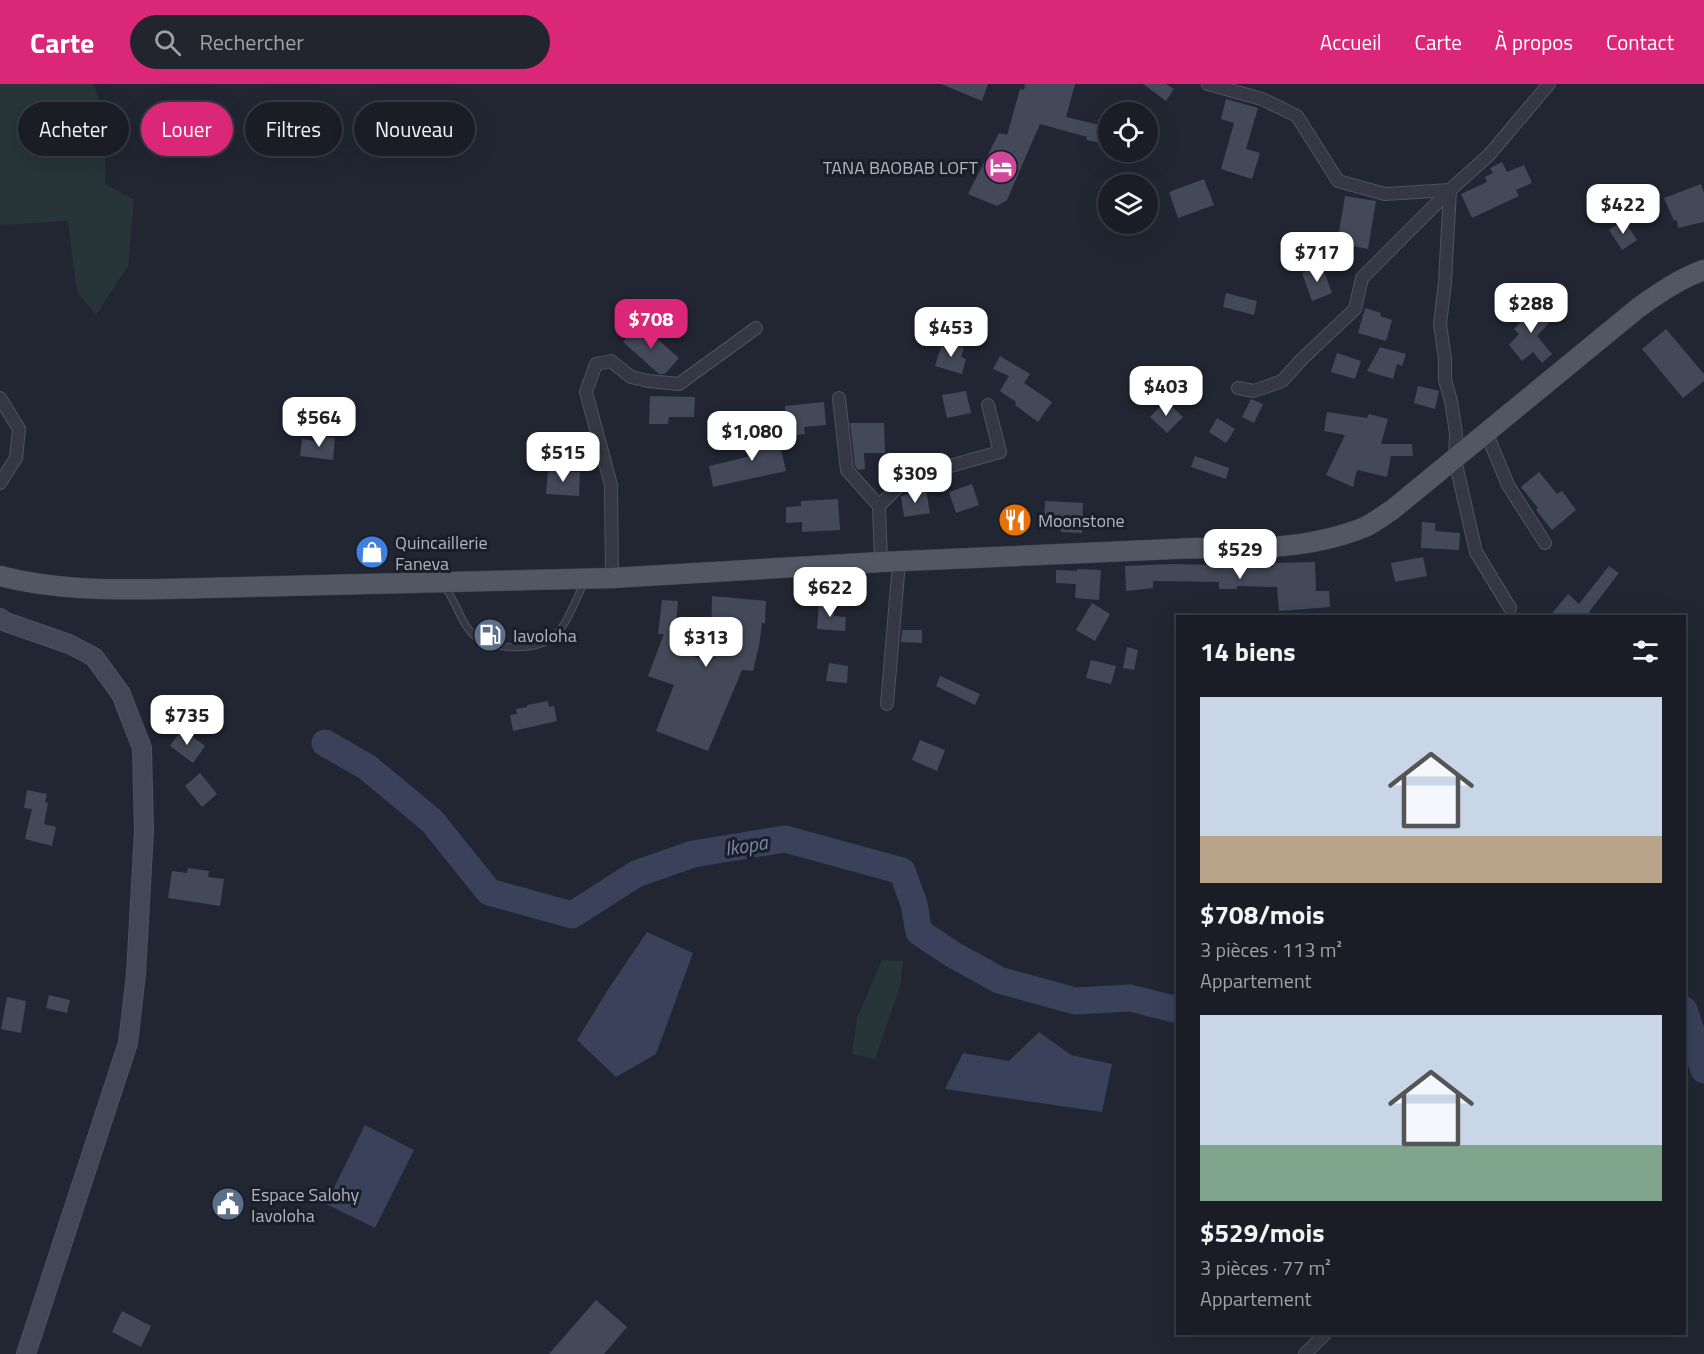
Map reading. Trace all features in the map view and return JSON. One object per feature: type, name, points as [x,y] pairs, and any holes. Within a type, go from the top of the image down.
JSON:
[{"type":"main road","points":[[0,576],[102,590],[612,578],[1196,548],[1246,549],[1301,544],[1333,538],[1367,526],[1392,510],[1653,297],[1686,277],[1704,270]]},
{"type":"street","points":[[1208,84],[1262,99],[1297,116],[1338,181],[1385,194],[1450,190]]},
{"type":"street","points":[[1238,388],[1254,390],[1282,381],[1355,309],[1362,278],[1488,155],[1549,84]]},
{"type":"street","points":[[1450,190],[1445,282],[1440,324],[1445,359],[1445,380],[1456,433],[1455,459],[1476,552],[1510,608]]},
{"type":"street","points":[[612,578],[611,485],[586,392],[596,364],[611,361],[632,377],[679,384],[756,328]]},
{"type":"street","points":[[0,398],[19,429],[16,458],[0,483]]},
{"type":"street","points":[[839,398],[847,470],[879,506],[890,563],[886,704]]},
{"type":"street","points":[[879,506],[902,483],[1000,452],[988,405]]},
{"type":"street","points":[[1486,432],[1508,485],[1545,543]]},
{"type":"street","points":[[0,618],[69,644],[94,657],[122,694],[142,748],[144,831],[136,974],[128,1042],[26,1354]]},
{"type":"street","points":[[1305,1354],[1324,1335]]},
{"type":"lane","points":[[441,582],[468,628],[478,640],[501,646],[527,648],[548,642],[566,622],[586,578]]},
{"type":"shaded area","points":[[0,84],[93,84],[100,102],[18,102],[18,156],[105,156],[105,184],[134,200],[128,266],[96,315],[77,292],[68,221],[0,225]]},
{"type":"shaded area","points":[[882,960],[903,961],[900,987],[875,1059],[852,1054],[857,1018]]},
{"type":"water","points":[[647,932],[693,953],[656,1054],[616,1077],[577,1040]]},
{"type":"water","points":[[1039,1032],[1071,1055],[1112,1064],[1102,1112],[945,1089],[963,1053],[1009,1061]]},
{"type":"water","points":[[365,1125],[414,1150],[375,1228],[326,1204]]},
{"type":"building","points":[[941,84],[988,84],[982,101]]},
{"type":"building","points":[[1025,84],[1075,84],[1066,117],[1098,125],[1098,142],[1086,140],[1087,137],[1040,124],[1007,200],[997,206],[968,194],[999,133],[1007,135],[1020,89],[1024,90]]},
{"type":"building","points":[[1143,84],[1166,84],[1174,89],[1166,101]]},
{"type":"building","points":[[1226,99],[1258,108],[1246,149],[1260,153],[1252,179],[1221,169],[1234,123],[1221,119]]},
{"type":"building","points":[[1502,162],[1507,172],[1524,165],[1532,183],[1516,190],[1519,196],[1472,218],[1461,194],[1487,182],[1485,177],[1493,173],[1490,168]]},
{"type":"building","points":[[1204,179],[1214,205],[1178,218],[1169,192]]},
{"type":"building","points":[[1701,184],[1704,193],[1704,222],[1678,228],[1677,220],[1674,221],[1664,198]]},
{"type":"building","points":[[1345,196],[1376,201],[1368,249],[1337,243]]},
{"type":"building","points":[[1624,220],[1637,240],[1622,250],[1609,230]]},
{"type":"building","points":[[1322,266],[1332,293],[1312,301],[1302,273]]},
{"type":"building","points":[[1226,293],[1257,301],[1254,315],[1223,307]]},
{"type":"building","points":[[1534,300],[1543,309],[1540,312],[1550,322],[1537,336],[1552,354],[1542,363],[1533,352],[1522,361],[1509,345],[1519,334],[1514,329],[1524,318],[1520,315]]},
{"type":"building","points":[[1365,308],[1381,313],[1380,316],[1392,320],[1386,341],[1358,333]]},
{"type":"building","points":[[639,323],[679,358],[665,374],[659,374],[623,342]]},
{"type":"building","points":[[1666,329],[1704,374],[1704,381],[1683,398],[1642,349]]},
{"type":"building","points":[[943,341],[964,348],[961,357],[966,359],[962,374],[935,366]]},
{"type":"building","points":[[1380,347],[1406,354],[1402,366],[1397,364],[1393,379],[1367,371]]},
{"type":"building","points":[[1337,353],[1361,361],[1355,379],[1331,372]]},
{"type":"building","points":[[1000,356],[1030,374],[1024,383],[1052,402],[1038,422],[1000,391],[1009,376],[993,369]]},
{"type":"building","points":[[1418,386],[1439,391],[1435,409],[1414,403]]},
{"type":"building","points":[[966,391],[971,413],[947,418],[942,395]]},
{"type":"building","points":[[650,396],[695,397],[694,417],[669,417],[668,424],[649,424]]},
{"type":"building","points":[[1251,399],[1263,404],[1254,423],[1242,417]]},
{"type":"building","points":[[1166,401],[1183,417],[1167,433],[1150,417]]},
{"type":"building","points":[[824,402],[826,425],[804,427],[805,434],[788,436],[785,406]]},
{"type":"building","points":[[1327,412],[1367,418],[1369,414],[1388,419],[1381,444],[1412,444],[1413,456],[1391,456],[1387,477],[1357,470],[1353,487],[1326,475],[1345,435],[1324,431]]},
{"type":"building","points":[[1217,418],[1235,429],[1226,443],[1209,432]]},
{"type":"building","points":[[850,423],[884,423],[885,453],[864,453],[865,469],[858,470],[855,466]]},
{"type":"building","points":[[777,432],[786,471],[713,487],[709,466],[751,456],[748,438]]},
{"type":"building","points":[[317,436],[335,438],[333,460],[300,456],[302,439],[316,441]]},
{"type":"building","points":[[1195,456],[1229,468],[1226,479],[1191,467]]},
{"type":"building","points":[[548,471],[580,472],[579,496],[546,494]]},
{"type":"building","points":[[1539,472],[1557,494],[1562,491],[1576,510],[1552,530],[1521,487]]},
{"type":"building","points":[[972,484],[979,505],[956,513],[949,492]]},
{"type":"building","points":[[926,490],[930,513],[904,517],[901,496]]},
{"type":"building","points":[[838,499],[840,530],[802,532],[802,522],[786,523],[786,507],[801,506],[801,501]]},
{"type":"building","points":[[1045,501],[1083,503],[1082,533],[1061,532],[1061,524],[1044,523]]},
{"type":"building","points":[[1422,522],[1435,523],[1435,531],[1460,533],[1459,550],[1421,548]]},
{"type":"building","points":[[1423,557],[1427,576],[1395,582],[1391,563]]},
{"type":"building","points":[[1315,562],[1316,591],[1329,591],[1330,607],[1279,611],[1277,587],[1237,586],[1237,589],[1219,589],[1219,582],[1153,581],[1153,588],[1126,591],[1125,566],[1240,563],[1240,566],[1273,567],[1272,563]]},
{"type":"building","points":[[1609,566],[1619,573],[1589,612],[1594,615],[1551,615],[1568,594],[1579,604]]},
{"type":"building","points":[[1077,569],[1101,570],[1099,600],[1075,598],[1076,584],[1056,583],[1056,570],[1077,571]]},
{"type":"building","points":[[712,596],[766,601],[765,623],[762,623],[753,671],[742,670],[708,751],[656,731],[674,685],[648,676],[664,634],[658,634],[662,600],[678,601],[674,648],[701,659],[711,632]]},
{"type":"building","points":[[819,602],[835,602],[834,616],[846,617],[845,631],[817,629]]},
{"type":"building","points":[[1092,603],[1110,614],[1095,641],[1076,630]]},
{"type":"building","points":[[902,630],[922,630],[922,643],[901,642]]},
{"type":"building","points":[[1127,647],[1138,650],[1134,670],[1123,668]]},
{"type":"building","points":[[1091,660],[1116,666],[1111,684],[1086,678]]},
{"type":"building","points":[[829,663],[848,666],[847,683],[826,681]]},
{"type":"building","points":[[940,676],[980,694],[975,705],[936,686]]},
{"type":"building","points":[[548,701],[549,707],[554,706],[557,721],[513,731],[510,715],[517,714],[516,709]]},
{"type":"building","points":[[182,729],[205,746],[193,763],[170,746]]},
{"type":"building","points":[[920,740],[945,750],[937,771],[912,760]]},
{"type":"building","points":[[200,773],[217,794],[202,807],[185,786]]},
{"type":"building","points":[[27,790],[47,794],[45,802],[48,803],[44,824],[56,827],[52,846],[25,839],[32,809],[24,808]]},
{"type":"building","points":[[188,868],[209,871],[208,877],[224,879],[220,906],[168,898],[172,871],[187,873]]},
{"type":"building","points":[[49,995],[70,1000],[67,1013],[46,1008]]},
{"type":"building","points":[[7,997],[26,1001],[21,1033],[1,1029]]},
{"type":"building","points":[[596,1300],[627,1327],[604,1354],[549,1354]]},
{"type":"building","points":[[122,1311],[151,1326],[141,1347],[112,1332]]},
{"type":"waterway","name":"Ikopa","points":[[325,743],[367,767],[432,821],[489,892],[572,915],[636,874],[693,854],[785,839],[902,871],[914,904],[919,932],[952,954],[999,980],[1075,1001],[1130,998],[1176,1010]]},
{"type":"waterway","name":"Ikopa","points":[[1686,1016],[1704,1070]]},
{"type":"place","name":"TANA BAOBAB LOFT","points":[[1001,167]]},
{"type":"place","name":"Moonstone","points":[[1015,520]]},
{"type":"place","name":"Quincaillerie Faneva","points":[[372,552]]},
{"type":"place","name":"Iavoloha","points":[[490,635]]},
{"type":"place","name":"Espace Salohy Iavoloha","points":[[228,1204]]}]
